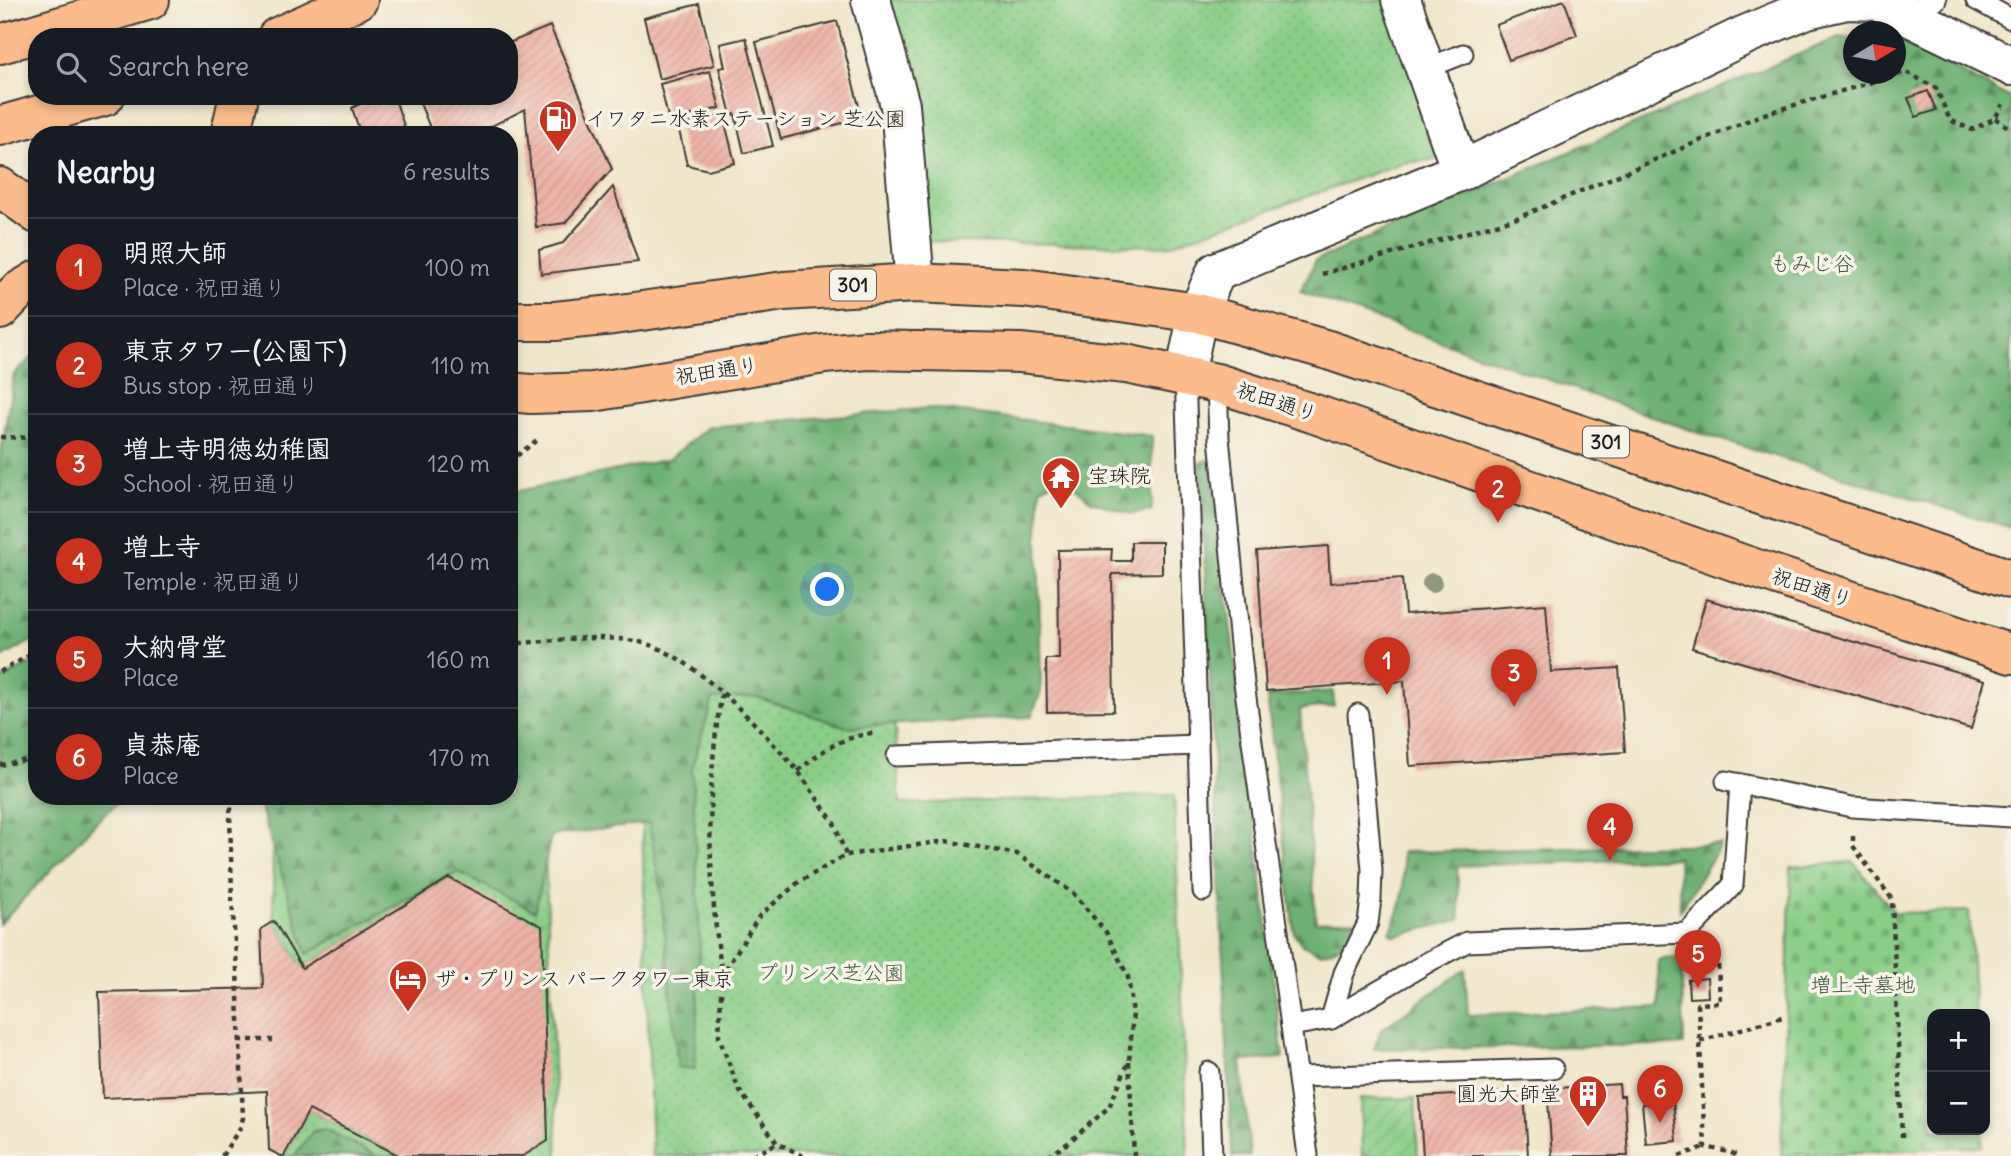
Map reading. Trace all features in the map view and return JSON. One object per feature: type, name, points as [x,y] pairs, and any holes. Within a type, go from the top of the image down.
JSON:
[{"type":"main road","points":[[55,28],[150,0]]},
{"type":"main road","points":[[297,28],[358,0]]},
{"type":"main road","points":[[0,44],[28,36]]},
{"type":"main road","points":[[16,122],[74,105]]},
{"type":"main road","points":[[232,126],[237,105]]},
{"type":"main road","points":[[0,187],[28,208]]},
{"type":"main road","name":"301","points":[[518,321],[566,320],[784,291],[915,283],[1024,288],[1198,313],[1341,355],[2011,579]]},
{"type":"main road","points":[[0,310],[17,292],[28,285]]},
{"type":"main road","name":"祝田通り","points":[[518,393],[593,392],[824,354],[867,350],[1020,352],[1126,364],[1193,378],[1312,413],[1729,560],[2011,654]]},
{"type":"street","points":[[871,0],[900,105],[915,283]]},
{"type":"street","points":[[1401,0],[1461,171]]},
{"type":"street","points":[[1193,378],[1198,313],[1216,272],[1461,171],[1745,34],[1807,9],[1847,0],[1920,7],[2009,83]]},
{"type":"lane","points":[[1976,0],[2011,19]]},
{"type":"lane","points":[[1425,69],[1463,54]]},
{"type":"lane","points":[[1193,378],[1186,430],[1203,891]]},
{"type":"lane","points":[[1193,378],[1219,438],[1244,683],[1308,1156]]},
{"type":"lane","points":[[1331,1018],[1344,972],[1368,923],[1371,899],[1358,714]]},
{"type":"lane","points":[[897,756],[1198,745]]},
{"type":"lane","points":[[1292,1026],[1331,1018],[1466,942],[1687,933],[1732,885],[1733,783],[1852,807],[2011,817]]},
{"type":"lane","points":[[1299,1077],[1553,1069]]},
{"type":"lane","points":[[1209,1072],[1212,1156]]},
{"type":"path","points":[[1309,278],[1517,218],[1761,115],[1906,72],[1936,88],[1950,120],[1972,130],[1996,118],[2009,83]]},
{"type":"path","points":[[1996,118],[2011,129]]},
{"type":"path","points":[[0,437],[28,438]]},
{"type":"path","points":[[518,456],[537,440]]},
{"type":"path","points":[[518,644],[625,638],[658,648],[691,666],[758,726],[798,771],[834,823],[846,855]]},
{"type":"path","points":[[0,672],[28,656]]},
{"type":"path","points":[[722,693],[711,771],[714,926],[722,975],[719,1037],[738,1090],[776,1143],[803,1156]]},
{"type":"path","points":[[798,771],[827,747],[847,737],[886,730]]},
{"type":"path","points":[[0,765],[28,760]]},
{"type":"path","points":[[222,1156],[240,1128],[243,1118],[232,899],[230,812],[232,805]]},
{"type":"path","points":[[1852,807],[1853,846],[1892,899],[1902,1137]]},
{"type":"path","points":[[722,975],[760,915],[799,882],[846,855],[946,841],[1017,854],[1073,893],[1106,932],[1128,977],[1133,1013],[1129,1061],[1134,1156]]},
{"type":"path","points":[[1705,1147],[1698,1004],[1720,1003],[1715,904]]},
{"type":"path","points":[[1700,1041],[1786,1016]]},
{"type":"path","points":[[239,1040],[272,1040]]},
{"type":"path","points":[[1049,1156],[1109,1107],[1129,1061]]},
{"type":"path","points":[[753,1156],[776,1143]]},
{"type":"path","points":[[1679,1156],[1705,1147],[1738,1156]]},
{"type":"green space","points":[[871,0],[1401,0],[1458,157],[1402,163],[1167,246],[912,241]]},
{"type":"green space","name":"もみじ谷","points":[[1839,37],[1843,37],[1843,84],[1906,84],[1906,43],[2011,98],[2011,528],[1696,432],[1300,292],[1316,260]]},
{"type":"green space","points":[[28,361],[28,643],[0,659],[0,458],[14,374]]},
{"type":"green space","points":[[931,408],[1152,436],[1152,510],[1131,514],[1091,501],[1071,484],[1059,479],[1041,488],[1038,533],[1041,691],[1031,717],[846,727],[756,697],[713,699],[692,767],[700,944],[695,1069],[678,1067],[660,886],[649,823],[551,836],[535,911],[457,872],[307,954],[260,805],[518,805],[518,491],[669,459],[708,427]]},
{"type":"green space","points":[[1210,459],[1283,1058],[1241,1061],[1250,1156],[1232,1156],[1200,463]]},
{"type":"green space","points":[[28,665],[28,805],[115,805],[0,924],[0,680]]},
{"type":"green space","name":"プリンス芝公園","points":[[763,677],[895,726],[900,804],[1174,795],[1188,1156],[652,1156],[642,823],[544,828],[558,1156],[523,1156],[548,1141],[448,879],[302,968],[274,921],[271,805],[518,805],[518,686]]},
{"type":"green space","points":[[1333,691],[1334,706],[1300,709],[1316,922],[1356,920],[1343,942],[1320,953],[1302,945],[1294,933],[1267,696]]},
{"type":"green space","points":[[1721,844],[1680,911],[1678,858],[1457,866],[1460,920],[1395,936],[1390,932],[1403,893],[1402,852]]},
{"type":"green space","name":"増上寺墓地","points":[[1853,862],[1895,913],[1969,911],[1975,1009],[1927,1009],[1927,1135],[1982,1135],[1983,1146],[1781,1156],[1791,867]]},
{"type":"green space","points":[[1690,954],[1709,960],[1711,974],[1682,975],[1684,1045],[1374,1049],[1381,1030],[1465,969],[1468,1015],[1660,1007],[1658,960]]},
{"type":"green space","points":[[1415,1098],[1418,1156],[1362,1156],[1360,1099]]},
{"type":"green space","points":[[309,1110],[400,1156],[284,1156]]},
{"type":"green space","points":[[325,1129],[377,1156],[294,1156],[313,1131]]},
{"type":"building","points":[[1564,0],[1577,35],[1509,60],[1496,25]]},
{"type":"building","points":[[699,4],[714,65],[659,79],[644,18]]},
{"type":"building","points":[[837,21],[862,118],[781,139],[756,42]]},
{"type":"building","points":[[550,26],[612,169],[565,223],[536,227],[525,109],[492,126],[429,126],[421,105],[518,105],[518,39]]},
{"type":"building","points":[[746,38],[773,146],[744,153],[735,114],[731,115],[719,68],[725,67],[720,44]]},
{"type":"building","points":[[710,71],[720,108],[669,121],[660,84]]},
{"type":"building","points":[[1928,91],[1936,110],[1916,117],[1908,98]]},
{"type":"building","points":[[358,105],[397,105],[404,126],[358,126],[352,108]]},
{"type":"building","points":[[723,115],[735,163],[708,170],[687,165],[678,126]]},
{"type":"building","points":[[613,187],[638,262],[541,274],[539,250],[563,243]]},
{"type":"building","points":[[1131,542],[1162,542],[1162,573],[1112,574],[1114,711],[1047,712],[1046,659],[1059,659],[1058,550],[1112,549],[1111,561],[1131,561]]},
{"type":"building","points":[[1328,546],[1330,583],[1402,578],[1405,614],[1546,604],[1551,672],[1619,668],[1625,752],[1410,766],[1404,681],[1266,691],[1257,551]]},
{"type":"building","points":[[1706,599],[1985,680],[1971,729],[1692,648]]},
{"type":"building","name":"ザ・プリンス パークタワー東京","points":[[449,878],[542,926],[548,1141],[523,1156],[400,1156],[309,1110],[284,1156],[281,1156],[269,1150],[267,1091],[103,1098],[99,992],[263,988],[261,929],[274,921],[302,968]]},
{"type":"building","points":[[1707,978],[1708,997],[1689,998],[1688,980]]},
{"type":"building","name":"圓光大師堂","points":[[1619,1084],[1620,1096],[1624,1096],[1628,1156],[1552,1156],[1548,1101],[1558,1100],[1557,1088]]},
{"type":"building","points":[[1524,1091],[1528,1156],[1423,1156],[1419,1097]]},
{"type":"building","points":[[1673,1101],[1677,1141],[1646,1144],[1642,1104]]},
{"type":"place","name":"イワタニ水素ステーション 芝公園","points":[[558,153]]},
{"type":"place","name":"宝珠院","points":[[1061,510]]},
{"type":"place","name":"東京タワー(公園下)","points":[[1498,523]]},
{"type":"place","name":"明照大師","points":[[1387,695]]},
{"type":"place","name":"増上寺明徳幼稚園","points":[[1514,707]]},
{"type":"place","name":"増上寺","points":[[1610,861]]},
{"type":"place","name":"大納骨堂","points":[[1698,988]]},
{"type":"place","name":"ザ・プリンス パークタワー東京","points":[[408,1013]]},
{"type":"place","name":"貞恭庵","points":[[1660,1123]]},
{"type":"place","name":"圓光大師堂","points":[[1588,1128]]}]
